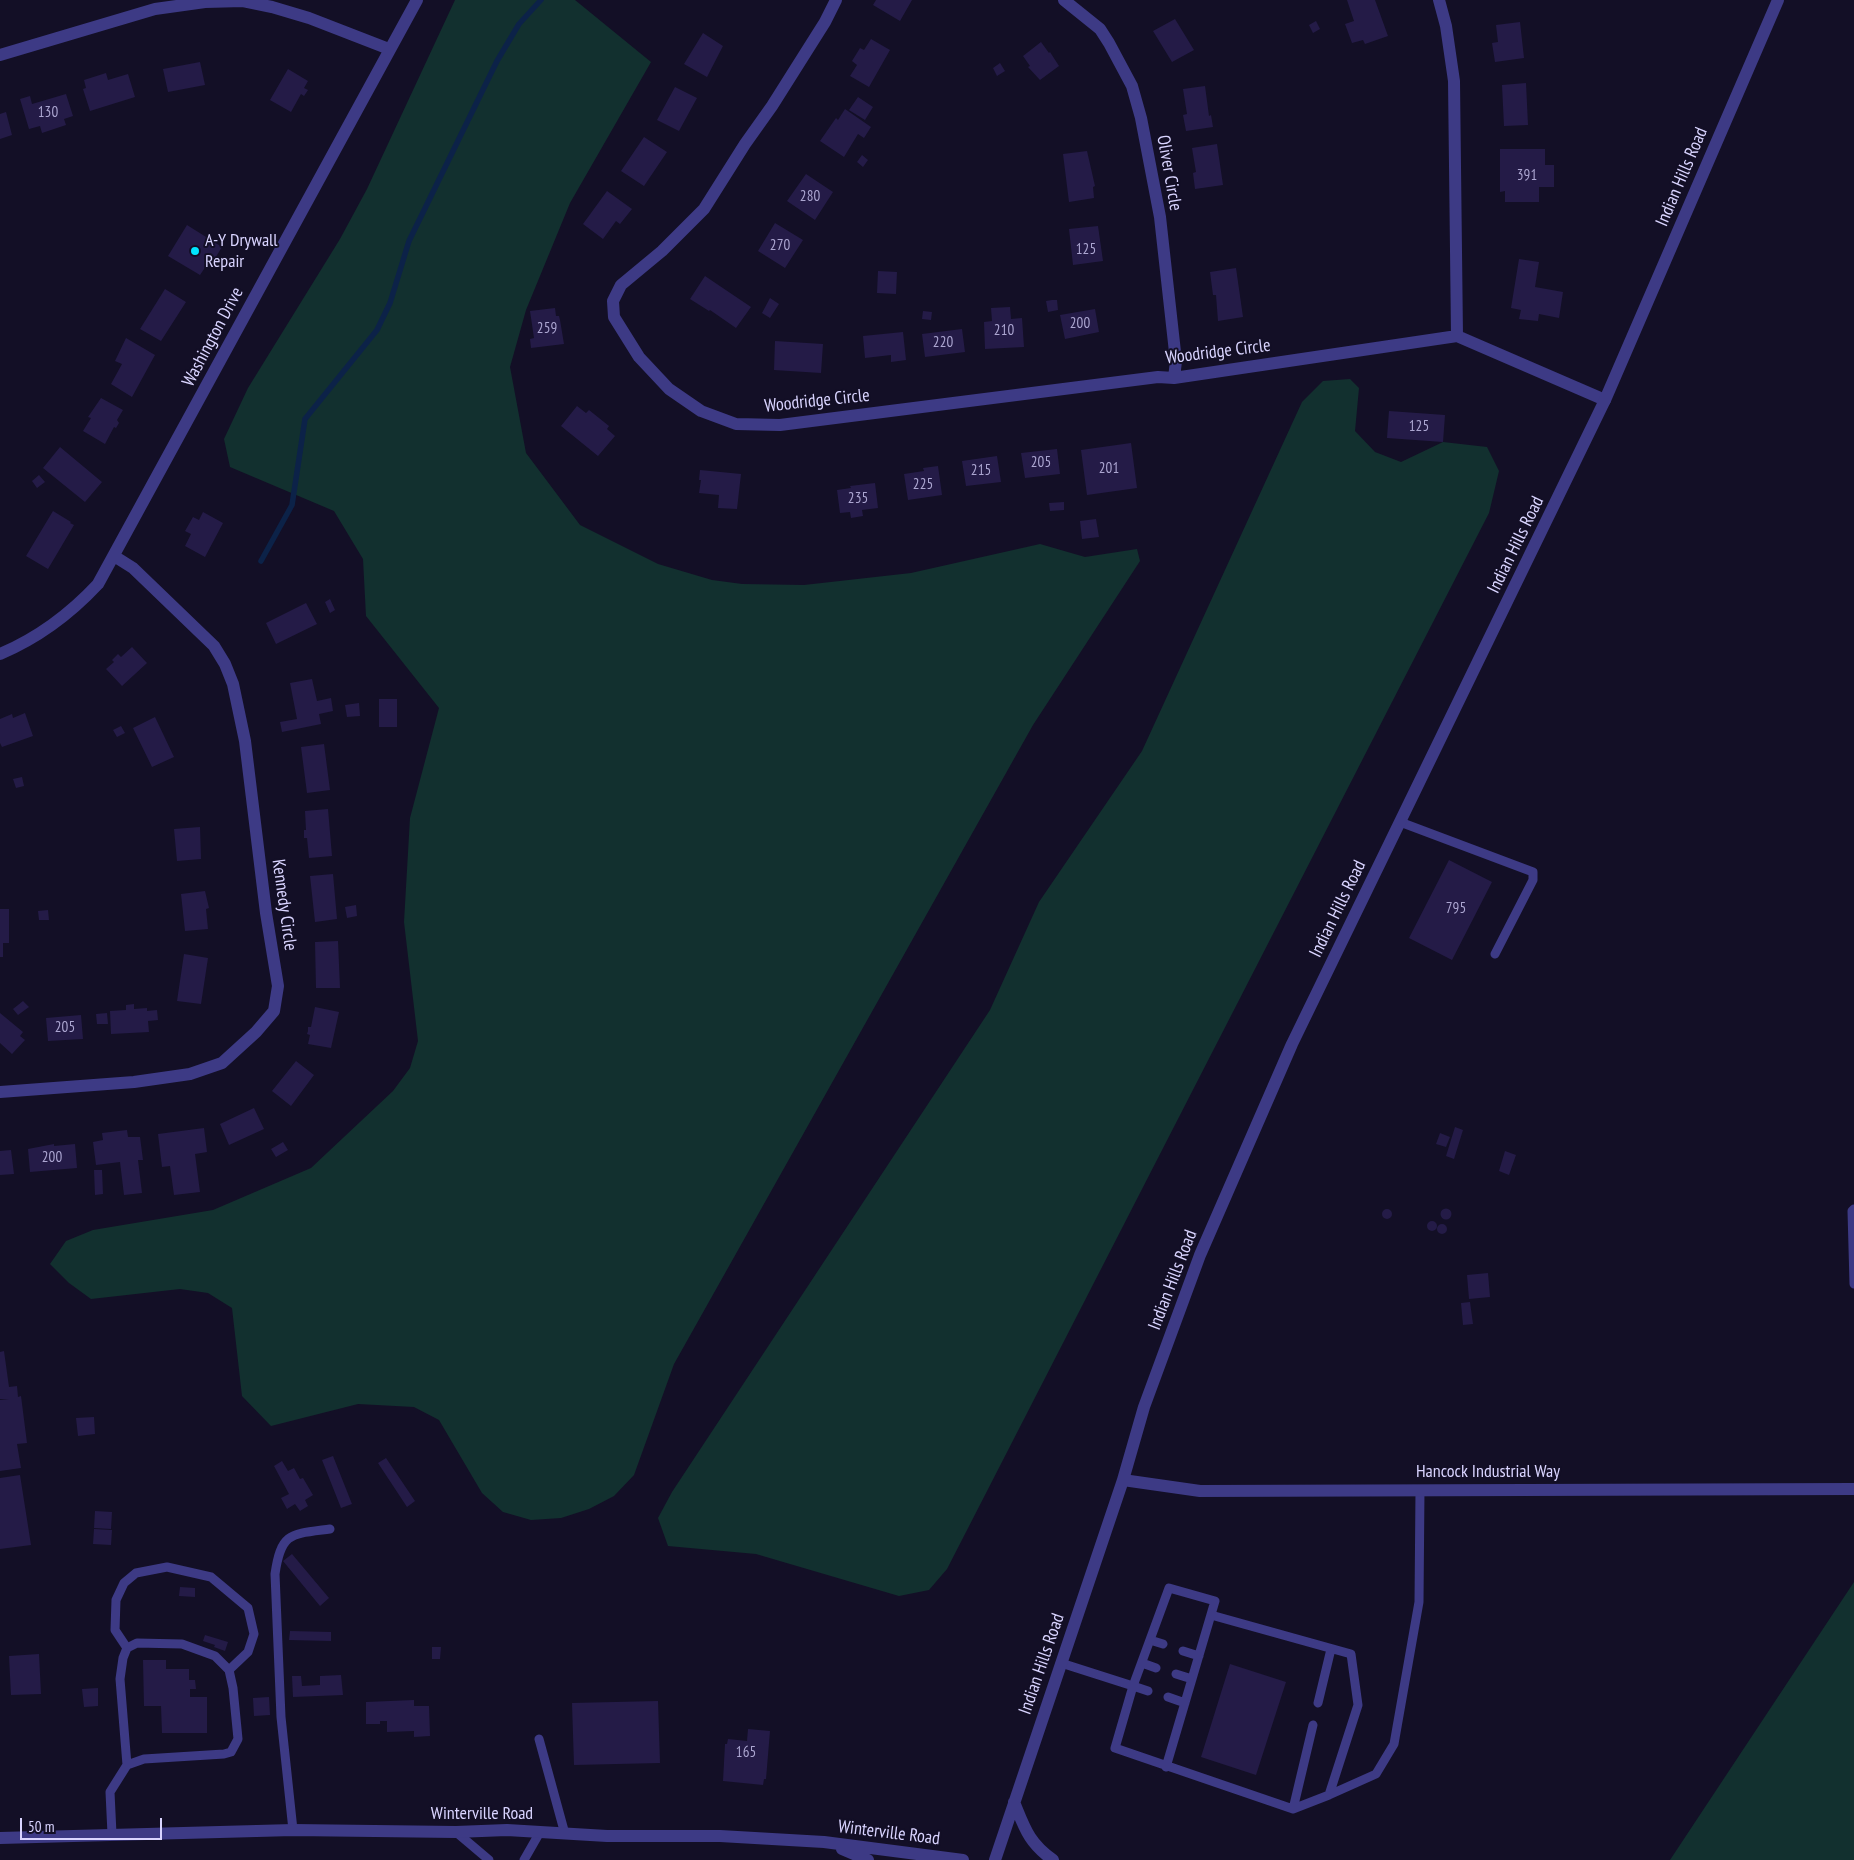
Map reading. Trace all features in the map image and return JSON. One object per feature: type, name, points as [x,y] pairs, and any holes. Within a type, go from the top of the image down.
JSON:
[{"type":"street","name":"Washington Drive","points":[[0,654],[18,647],[47,628],[79,604],[98,584],[417,0]]},
{"type":"street","name":"Woodridge Circle","points":[[836,0],[820,31],[704,209],[662,251],[621,285],[614,301],[614,317],[639,356],[668,389],[701,411],[736,424],[780,425],[1158,377],[1174,378],[1457,336]]},
{"type":"street","name":"Oliver Circle","points":[[1064,0],[1100,28],[1110,43],[1132,86],[1142,118],[1160,217],[1176,361],[1174,378]]},
{"type":"street","points":[[1439,0],[1446,26],[1454,81],[1457,336],[1605,400]]},
{"type":"street","name":"Indian Hills Road","points":[[994,1860],[1123,1480],[1144,1407],[1200,1255],[1292,1044],[1605,400],[1778,0]]},
{"type":"street","points":[[0,55],[155,9],[204,2],[242,1],[272,7],[300,16],[389,49]]},
{"type":"street","name":"Kennedy Circle","points":[[0,1092],[134,1082],[190,1074],[222,1063],[256,1032],[274,1011],[278,986],[266,913],[245,741],[233,684],[226,664],[214,646],[133,568],[114,556]]},
{"type":"street","name":"Hancock Industrial Way","points":[[1123,1480],[1200,1491],[1854,1489]]},
{"type":"street","points":[[1014,1802],[1032,1842],[1053,1860]]},
{"type":"street","name":"Winterville Road","points":[[0,1838],[293,1830],[456,1832],[507,1830],[607,1836],[720,1836],[824,1842],[963,1860]]},
{"type":"street","points":[[824,1842],[868,1860]]},
{"type":"lane","points":[[1400,822],[1533,872],[1533,880],[1495,954]]},
{"type":"lane","points":[[1854,1209],[1852,1211],[1854,1284]]},
{"type":"lane","points":[[1166,1767],[1215,1601],[1169,1588],[1134,1686],[1116,1748],[1166,1767],[1293,1809],[1376,1774],[1394,1744],[1419,1602],[1420,1490]]},
{"type":"lane","points":[[293,1830],[281,1717],[275,1574],[278,1553],[283,1543],[296,1534],[330,1529]]},
{"type":"lane","points":[[127,1648],[115,1630],[116,1600],[124,1583],[136,1573],[167,1567],[211,1577],[248,1608],[254,1634],[248,1652],[229,1670]]},
{"type":"lane","points":[[1211,1615],[1351,1654],[1358,1705],[1329,1795]]},
{"type":"lane","points":[[1150,1640],[1163,1644]]},
{"type":"lane","points":[[112,1834],[110,1792],[127,1765],[120,1679],[123,1658],[127,1648],[137,1643],[182,1644],[215,1656],[229,1670],[233,1688],[238,1739],[231,1752],[144,1759],[127,1765]]},
{"type":"lane","points":[[1318,1703],[1331,1649]]},
{"type":"lane","points":[[1183,1651],[1199,1656]]},
{"type":"lane","points":[[1061,1662],[1148,1691]]},
{"type":"lane","points":[[1142,1664],[1156,1668]]},
{"type":"lane","points":[[1176,1674],[1192,1679]]},
{"type":"lane","points":[[1168,1697],[1185,1702]]},
{"type":"lane","points":[[1293,1809],[1313,1726]]},
{"type":"lane","points":[[539,1739],[565,1834]]},
{"type":"lane","points":[[456,1832],[489,1860]]},
{"type":"lane","points":[[524,1860],[540,1832]]},
{"type":"green space","points":[[455,0],[575,0],[651,62],[570,203],[526,310],[510,367],[526,453],[580,525],[658,564],[712,580],[742,584],[804,585],[911,573],[1040,544],[1085,557],[1137,549],[1140,561],[1033,725],[674,1364],[634,1475],[614,1496],[589,1509],[561,1518],[531,1520],[503,1512],[482,1493],[439,1420],[414,1407],[358,1404],[271,1426],[242,1396],[232,1308],[208,1293],[180,1289],[91,1299],[69,1283],[50,1264],[66,1241],[93,1230],[213,1210],[311,1168],[393,1091],[410,1068],[418,1041],[404,922],[410,818],[439,708],[366,616],[363,559],[334,511],[230,467],[224,439],[248,388],[340,239],[367,189]]},
{"type":"green space","points":[[1350,379],[1359,388],[1355,431],[1375,452],[1401,462],[1443,442],[1487,447],[1499,471],[1489,513],[947,1569],[929,1590],[899,1596],[756,1554],[668,1546],[658,1518],[672,1492],[990,1010],[1039,902],[1142,751],[1302,402],[1323,381]]},
{"type":"green space","points":[[1854,1582],[1854,1860],[1670,1860]]},
{"type":"building","points":[[876,0],[912,0],[900,21],[873,5]]},
{"type":"building","points":[[1347,0],[1375,0],[1388,36],[1365,44],[1363,40],[1352,43],[1345,24],[1354,21]]},
{"type":"building","points":[[1175,19],[1194,50],[1172,62],[1153,31]]},
{"type":"building","points":[[1316,21],[1320,29],[1313,33],[1309,25]]},
{"type":"building","points":[[1520,22],[1524,58],[1495,62],[1492,43],[1498,42],[1496,25]]},
{"type":"building","points":[[703,33],[723,46],[707,77],[684,64]]},
{"type":"building","points":[[871,39],[890,50],[869,87],[850,76],[857,65],[852,61],[860,48],[864,50]]},
{"type":"building","points":[[1041,42],[1059,66],[1040,80],[1028,67],[1030,66],[1023,56]]},
{"type":"building","points":[[200,62],[205,85],[168,92],[163,69]]},
{"type":"building","points":[[1000,63],[1005,71],[997,76],[993,68]]},
{"type":"building","points":[[288,69],[308,81],[304,88],[308,90],[304,96],[301,94],[291,112],[270,100]]},
{"type":"building","points":[[106,73],[108,80],[128,74],[135,97],[90,111],[83,89],[86,88],[84,80]]},
{"type":"building","points":[[1526,83],[1528,125],[1504,126],[1502,85]]},
{"type":"building","points":[[1205,86],[1209,116],[1211,115],[1213,127],[1186,131],[1183,115],[1187,114],[1183,89]]},
{"type":"building","points":[[675,87],[697,98],[679,131],[657,120]]},
{"type":"building","points":[[66,94],[73,116],[64,119],[66,125],[42,133],[40,126],[29,129],[20,99],[30,96],[32,104]]},
{"type":"building","points":[[858,97],[873,107],[865,120],[849,110]]},
{"type":"building","points":[[845,109],[871,127],[864,138],[858,134],[844,157],[820,141],[836,118],[838,120]]},
{"type":"building","points":[[6,112],[12,135],[0,139],[0,114]]},
{"type":"building","points":[[644,137],[667,152],[644,186],[621,171]]},
{"type":"building","points":[[1217,144],[1223,185],[1195,189],[1193,173],[1196,172],[1192,148]]},
{"type":"building","points":[[1500,149],[1545,149],[1545,165],[1554,165],[1554,187],[1539,187],[1539,202],[1505,202],[1505,191],[1500,192]]},
{"type":"building","points":[[1087,151],[1095,186],[1093,187],[1094,198],[1069,202],[1063,154]]},
{"type":"building","points":[[862,155],[868,160],[863,167],[857,162]]},
{"type":"building","points":[[806,174],[833,192],[815,220],[787,201]]},
{"type":"building","points":[[607,191],[632,209],[620,224],[616,221],[603,239],[583,224]]},
{"type":"building","points":[[775,223],[803,240],[785,268],[758,251]]},
{"type":"building","name":"A-Y Drywall Repair","points":[[187,225],[222,247],[209,268],[206,266],[200,275],[168,256]]},
{"type":"building","points":[[1098,226],[1103,261],[1073,265],[1069,229]]},
{"type":"building","points":[[1519,259],[1539,262],[1535,287],[1563,292],[1559,318],[1539,314],[1538,321],[1519,319],[1521,310],[1511,308]]},
{"type":"building","points":[[1236,268],[1243,317],[1218,321],[1216,295],[1213,295],[1210,272]]},
{"type":"building","points":[[878,271],[897,272],[896,294],[877,293]]},
{"type":"building","points":[[705,276],[751,307],[736,328],[690,299]]},
{"type":"building","points":[[165,289],[186,302],[161,341],[140,329]]},
{"type":"building","points":[[770,298],[779,304],[770,318],[762,313]]},
{"type":"building","points":[[1057,300],[1058,310],[1048,312],[1046,301]]},
{"type":"building","points":[[1010,307],[1011,319],[1022,318],[1024,347],[985,349],[984,322],[992,321],[991,308]]},
{"type":"building","points":[[555,308],[556,316],[559,316],[560,320],[564,344],[531,348],[530,339],[534,338],[530,311]]},
{"type":"building","points":[[1095,309],[1099,332],[1065,339],[1060,315]]},
{"type":"building","points":[[923,311],[932,312],[931,320],[922,319]]},
{"type":"building","points":[[962,329],[965,352],[925,357],[922,334]]},
{"type":"building","points":[[903,332],[906,360],[891,362],[891,355],[865,358],[863,336]]},
{"type":"building","points":[[126,338],[155,355],[132,397],[111,384],[122,364],[115,361]]},
{"type":"building","points":[[775,341],[823,344],[821,373],[774,370]]},
{"type":"building","points":[[101,398],[123,410],[117,420],[119,423],[116,428],[114,427],[105,444],[83,431],[91,418],[88,417]]},
{"type":"building","points":[[577,406],[586,413],[589,410],[609,426],[607,429],[615,436],[598,456],[561,426]]},
{"type":"building","points":[[1389,411],[1445,415],[1443,442],[1387,438]]},
{"type":"building","points":[[1131,443],[1137,488],[1087,495],[1081,450]]},
{"type":"building","points":[[60,447],[102,482],[85,502],[43,468]]},
{"type":"building","points":[[1057,449],[1060,474],[1025,478],[1021,453]]},
{"type":"building","points":[[997,456],[1001,482],[966,486],[962,461]]},
{"type":"building","points":[[938,466],[942,495],[908,500],[904,474],[924,471],[923,468]]},
{"type":"building","points":[[700,470],[741,474],[737,509],[718,508],[719,495],[699,493]]},
{"type":"building","points":[[39,475],[45,482],[37,488],[32,481]]},
{"type":"building","points":[[875,483],[878,508],[862,510],[863,516],[851,518],[850,512],[840,513],[837,490],[851,488],[850,486]]},
{"type":"building","points":[[1064,502],[1064,510],[1050,511],[1049,503]]},
{"type":"building","points":[[53,511],[74,525],[48,569],[26,556]]},
{"type":"building","points":[[203,512],[223,523],[205,557],[185,546],[191,534],[185,531],[193,517],[199,520]]},
{"type":"building","points":[[1096,519],[1099,537],[1082,539],[1080,521]]},
{"type":"building","points":[[330,599],[335,610],[330,613],[325,602]]},
{"type":"building","points":[[306,603],[317,624],[276,644],[266,623]]},
{"type":"building","points":[[132,647],[147,663],[122,686],[106,669],[114,662],[112,660],[118,654],[121,657]]},
{"type":"building","points":[[312,679],[317,701],[331,698],[333,711],[319,714],[321,724],[282,732],[280,722],[297,719],[290,683]]},
{"type":"building","points":[[379,699],[397,699],[397,727],[379,727]]},
{"type":"building","points":[[359,703],[360,716],[347,717],[345,705]]},
{"type":"building","points":[[25,713],[33,736],[2,747],[0,743],[0,719],[12,714],[13,718]]},
{"type":"building","points":[[155,717],[174,757],[152,767],[133,728]]},
{"type":"building","points":[[121,726],[125,733],[117,737],[113,730]]},
{"type":"building","points":[[324,744],[330,790],[307,793],[301,747]]},
{"type":"building","points":[[22,777],[24,786],[16,788],[13,779]]},
{"type":"building","points":[[328,809],[332,856],[309,858],[307,838],[304,838],[304,830],[306,830],[305,811]]},
{"type":"building","points":[[200,827],[201,859],[177,861],[174,829]]},
{"type":"building","points":[[1449,860],[1492,882],[1452,960],[1409,938]]},
{"type":"building","points":[[333,874],[337,919],[315,922],[310,876]]},
{"type":"building","points":[[205,891],[209,908],[206,909],[208,929],[185,931],[181,894]]},
{"type":"building","points":[[356,905],[357,916],[347,918],[345,907]]},
{"type":"building","points":[[0,909],[9,909],[9,943],[3,943],[3,957],[0,957]]},
{"type":"building","points":[[48,910],[49,920],[39,920],[38,911]]},
{"type":"building","points":[[338,941],[340,988],[316,988],[315,942]]},
{"type":"building","points":[[184,954],[208,958],[201,1004],[177,1001]]},
{"type":"building","points":[[23,1001],[29,1007],[18,1015],[13,1009]]},
{"type":"building","points":[[134,1004],[134,1009],[147,1008],[147,1011],[157,1010],[158,1020],[148,1021],[149,1032],[111,1034],[110,1011],[126,1010],[126,1005]]},
{"type":"building","points":[[315,1007],[339,1012],[331,1048],[308,1044],[310,1035],[307,1034],[308,1027],[311,1027]]},
{"type":"building","points":[[0,1013],[23,1032],[20,1036],[25,1040],[12,1054],[0,1043]]},
{"type":"building","points":[[107,1013],[108,1024],[97,1024],[96,1014]]},
{"type":"building","points":[[81,1015],[83,1039],[48,1041],[46,1018]]},
{"type":"building","points":[[296,1061],[314,1075],[291,1106],[272,1091]]},
{"type":"building","points":[[254,1108],[264,1129],[229,1145],[220,1124]]},
{"type":"building","points":[[1455,1127],[1463,1130],[1454,1159],[1446,1156]]},
{"type":"building","points":[[204,1128],[207,1152],[195,1154],[200,1192],[174,1195],[170,1166],[162,1167],[158,1134]]},
{"type":"building","points":[[127,1130],[128,1137],[140,1137],[143,1160],[138,1160],[142,1193],[124,1195],[120,1162],[96,1165],[93,1142],[103,1140],[102,1133]]},
{"type":"building","points":[[1440,1133],[1450,1137],[1446,1147],[1436,1144]]},
{"type":"building","points":[[283,1142],[288,1150],[276,1157],[271,1149]]},
{"type":"building","points":[[54,1144],[54,1146],[75,1144],[77,1168],[30,1172],[28,1149]]},
{"type":"building","points":[[11,1150],[14,1174],[0,1175],[0,1151]]},
{"type":"building","points":[[1505,1151],[1516,1155],[1509,1175],[1499,1171]]},
{"type":"building","points":[[94,1170],[102,1170],[103,1194],[95,1195]]},
{"type":"building","points":[[1385,1209],[1389,1209],[1392,1214],[1391,1218],[1385,1219],[1382,1216],[1382,1212]]},
{"type":"building","points":[[1444,1209],[1448,1209],[1451,1214],[1450,1218],[1444,1219],[1441,1216],[1441,1212]]},
{"type":"building","points":[[1430,1221],[1434,1221],[1437,1226],[1436,1230],[1430,1231],[1427,1228],[1427,1224]]},
{"type":"building","points":[[1440,1224],[1444,1224],[1447,1229],[1446,1233],[1440,1234],[1437,1231],[1437,1227]]},
{"type":"building","points":[[1488,1273],[1490,1297],[1469,1299],[1467,1275]]},
{"type":"building","points":[[1470,1302],[1473,1324],[1463,1325],[1461,1303]]},
{"type":"building","points":[[4,1351],[9,1387],[17,1386],[18,1397],[21,1396],[27,1443],[17,1444],[21,1468],[0,1471],[0,1400],[9,1399],[0,1399],[0,1352]]},
{"type":"building","points":[[94,1417],[95,1434],[78,1436],[76,1418]]},
{"type":"building","points":[[333,1456],[352,1504],[341,1508],[322,1460]]},
{"type":"building","points":[[386,1458],[415,1501],[407,1507],[378,1463]]},
{"type":"building","points":[[282,1461],[288,1471],[294,1468],[300,1479],[303,1478],[313,1495],[305,1500],[308,1506],[300,1511],[295,1504],[287,1509],[281,1498],[289,1494],[274,1466]]},
{"type":"building","points":[[20,1475],[31,1545],[0,1549],[0,1478]]},
{"type":"building","points":[[95,1511],[112,1512],[111,1529],[94,1528]]},
{"type":"building","points":[[94,1529],[112,1530],[111,1545],[93,1544]]},
{"type":"building","points":[[292,1554],[329,1598],[320,1606],[283,1561]]},
{"type":"building","points":[[180,1587],[195,1588],[195,1597],[179,1596]]},
{"type":"building","points":[[290,1631],[331,1632],[331,1641],[289,1640]]},
{"type":"building","points":[[205,1635],[228,1642],[225,1651],[203,1641]]},
{"type":"building","points":[[432,1647],[441,1647],[440,1659],[432,1659]]},
{"type":"building","points":[[39,1654],[41,1694],[11,1695],[9,1656]]},
{"type":"building","points":[[143,1660],[166,1660],[166,1669],[189,1669],[189,1680],[195,1680],[196,1689],[190,1689],[190,1697],[207,1697],[207,1733],[162,1733],[161,1706],[144,1706]]},
{"type":"building","points":[[1230,1664],[1286,1682],[1256,1775],[1201,1757]]},
{"type":"building","points":[[341,1675],[343,1695],[293,1697],[292,1676],[301,1676],[302,1686],[320,1685],[320,1676]]},
{"type":"building","points":[[98,1688],[98,1706],[84,1707],[82,1689]]},
{"type":"building","points":[[269,1697],[270,1715],[254,1716],[253,1698]]},
{"type":"building","points":[[414,1700],[414,1706],[429,1706],[430,1736],[414,1737],[414,1731],[387,1732],[387,1721],[380,1721],[380,1724],[366,1724],[366,1702]]},
{"type":"building","points":[[658,1701],[660,1763],[574,1765],[572,1703]]},
{"type":"building","points":[[748,1729],[770,1731],[766,1779],[764,1779],[763,1785],[723,1781],[725,1744],[727,1744],[728,1739],[747,1741]]},
{"type":"waterway","points":[[261,561],[292,505],[305,419],[377,330],[390,303],[409,241],[497,61],[519,24],[541,0]]},
{"type":"place","name":"A-Y Drywall Repair","points":[[195,251]]}]
